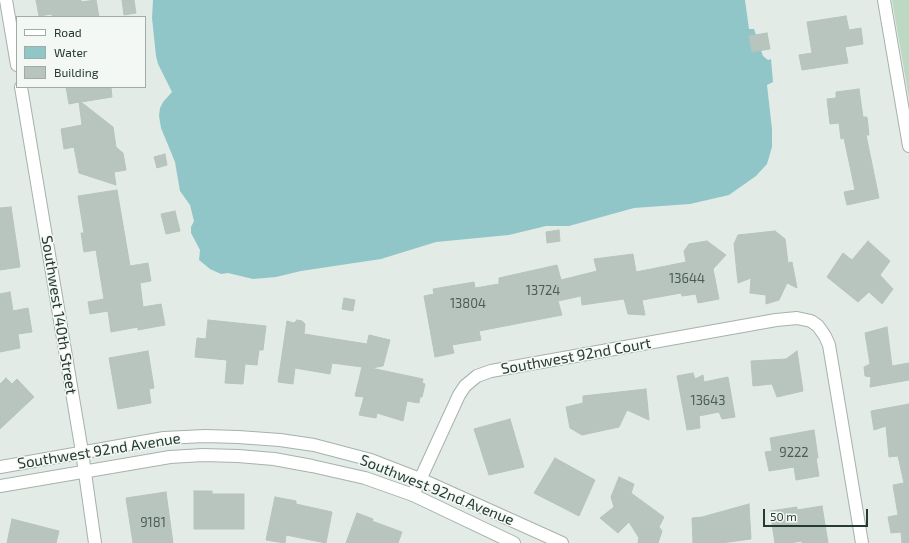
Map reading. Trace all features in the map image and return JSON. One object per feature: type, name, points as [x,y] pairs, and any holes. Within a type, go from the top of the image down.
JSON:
[{"type":"street","points":[[6,0],[16,59]]},
{"type":"street","points":[[884,0],[909,146]]},
{"type":"street","name":"Southwest 140th Street","points":[[21,88],[82,452],[95,543]]},
{"type":"street","name":"Southwest 92nd Court","points":[[413,495],[458,395],[469,382],[482,374],[491,371],[776,320],[797,318],[811,321],[821,329],[829,345],[862,543]]},
{"type":"street","name":"Southwest 92nd Avenue","points":[[0,467],[164,438],[205,436],[280,440],[314,445],[371,460],[562,543]]},
{"type":"street","name":"Southwest 92nd Avenue","points":[[0,486],[170,457],[203,455],[274,459],[365,478],[413,495],[514,543]]},
{"type":"green space","points":[[892,0],[909,0],[909,99]]},
{"type":"water","points":[[153,0],[745,0],[749,29],[754,29],[763,56],[768,60],[771,59],[773,82],[767,85],[772,129],[772,147],[767,164],[756,176],[729,195],[690,204],[634,208],[569,226],[546,226],[509,235],[436,242],[381,259],[301,271],[276,277],[253,279],[228,273],[221,274],[210,269],[199,260],[200,250],[191,233],[191,227],[194,221],[190,205],[180,191],[175,162],[161,128],[159,116],[160,108],[172,92],[158,64],[156,56],[152,18]]},
{"type":"building","points":[[36,0],[81,0],[81,2],[96,0],[99,16],[52,16],[52,14],[39,16]]},
{"type":"building","points":[[122,0],[134,0],[136,13],[124,15]]},
{"type":"building","points":[[846,16],[849,30],[861,28],[863,44],[845,47],[848,63],[802,70],[799,55],[812,53],[807,22]]},
{"type":"building","points":[[767,33],[770,49],[752,52],[749,36]]},
{"type":"building","points":[[66,88],[111,88],[112,97],[81,102],[113,127],[116,147],[123,153],[126,170],[114,172],[116,185],[79,173],[74,147],[64,149],[61,129],[82,125],[79,102],[69,104]]},
{"type":"building","points":[[859,89],[863,117],[867,117],[869,135],[866,135],[879,198],[847,205],[844,192],[855,190],[844,138],[841,139],[839,123],[830,124],[827,99],[836,98],[836,92]]},
{"type":"building","points":[[165,154],[167,165],[157,168],[154,157]]},
{"type":"building","points":[[117,190],[130,266],[148,263],[151,281],[140,283],[143,307],[161,304],[165,325],[138,330],[138,327],[111,332],[108,311],[90,314],[88,302],[104,299],[96,250],[84,252],[81,233],[84,233],[78,196]]},
{"type":"building","points":[[11,207],[20,267],[0,270],[0,208]]},
{"type":"building","points":[[175,211],[180,231],[166,234],[161,214]]},
{"type":"building","points":[[559,230],[560,241],[547,243],[546,232]]},
{"type":"building","points":[[775,231],[785,239],[788,263],[792,262],[797,288],[787,283],[779,300],[766,304],[766,295],[750,293],[751,278],[738,283],[734,244],[738,235]]},
{"type":"building","points":[[707,241],[726,255],[713,269],[719,299],[698,303],[696,294],[682,296],[681,293],[642,300],[645,315],[628,314],[624,299],[582,305],[581,296],[558,301],[562,315],[479,331],[481,340],[452,345],[454,353],[435,357],[424,296],[434,294],[433,289],[474,282],[475,288],[499,284],[499,278],[557,265],[561,280],[597,271],[594,259],[633,254],[636,272],[686,262],[684,251],[689,244]]},
{"type":"building","points":[[868,241],[890,261],[880,275],[893,289],[882,304],[869,292],[858,302],[827,277],[843,253],[852,260]]},
{"type":"building","points":[[10,292],[13,311],[28,308],[32,332],[18,334],[20,348],[0,352],[0,294]]},
{"type":"building","points":[[344,298],[355,300],[353,311],[342,309]]},
{"type":"building","points":[[208,320],[266,326],[263,350],[259,350],[257,365],[245,364],[243,384],[225,383],[227,360],[195,357],[197,338],[206,339]]},
{"type":"building","points":[[297,320],[302,321],[305,324],[304,334],[367,344],[369,335],[390,340],[383,366],[371,368],[423,379],[422,383],[425,384],[419,403],[407,401],[403,421],[377,413],[376,418],[359,415],[364,397],[355,396],[362,367],[332,363],[330,374],[295,368],[293,384],[278,382],[287,321],[294,323]]},
{"type":"building","points":[[887,327],[892,366],[909,363],[909,380],[870,387],[871,377],[865,376],[864,367],[870,364],[865,333]]},
{"type":"building","points":[[148,351],[154,388],[149,389],[151,403],[118,409],[109,358]]},
{"type":"building","points":[[797,351],[803,391],[777,397],[772,384],[753,386],[751,361],[786,359]]},
{"type":"building","points":[[693,373],[695,379],[703,375],[704,382],[728,377],[735,417],[722,419],[719,412],[699,416],[700,428],[687,430],[677,376]]},
{"type":"building","points":[[6,378],[12,384],[17,379],[34,397],[0,429],[0,384]]},
{"type":"building","points":[[646,389],[649,420],[627,410],[619,427],[582,435],[570,428],[566,407],[583,403],[583,396]]},
{"type":"building","points":[[909,404],[909,543],[902,543],[901,532],[891,533],[888,517],[898,515],[893,485],[904,483],[898,456],[889,457],[886,426],[874,430],[871,411]]},
{"type":"building","points":[[510,419],[524,467],[489,475],[474,429]]},
{"type":"building","points":[[814,430],[819,476],[796,480],[794,467],[769,471],[765,452],[772,451],[770,438]]},
{"type":"building","points":[[555,458],[595,480],[579,516],[534,493]]},
{"type":"building","points":[[619,477],[634,484],[631,493],[664,517],[659,527],[662,531],[658,543],[638,543],[639,538],[629,522],[618,533],[600,518],[614,507],[611,497]]},
{"type":"building","points":[[194,491],[212,491],[212,494],[244,494],[244,529],[194,529]]},
{"type":"building","points":[[166,492],[173,543],[133,543],[126,498]]},
{"type":"building","points":[[275,497],[296,501],[296,504],[332,512],[326,543],[286,535],[285,543],[266,540]]},
{"type":"building","points":[[749,504],[751,539],[721,543],[693,543],[692,518],[702,517]]},
{"type":"building","points":[[822,506],[828,543],[802,543],[802,541],[775,543],[770,511],[797,507],[797,510]]},
{"type":"building","points":[[357,513],[373,519],[372,521],[402,532],[398,543],[346,543]]},
{"type":"building","points":[[12,519],[59,531],[56,543],[7,543]]}]
